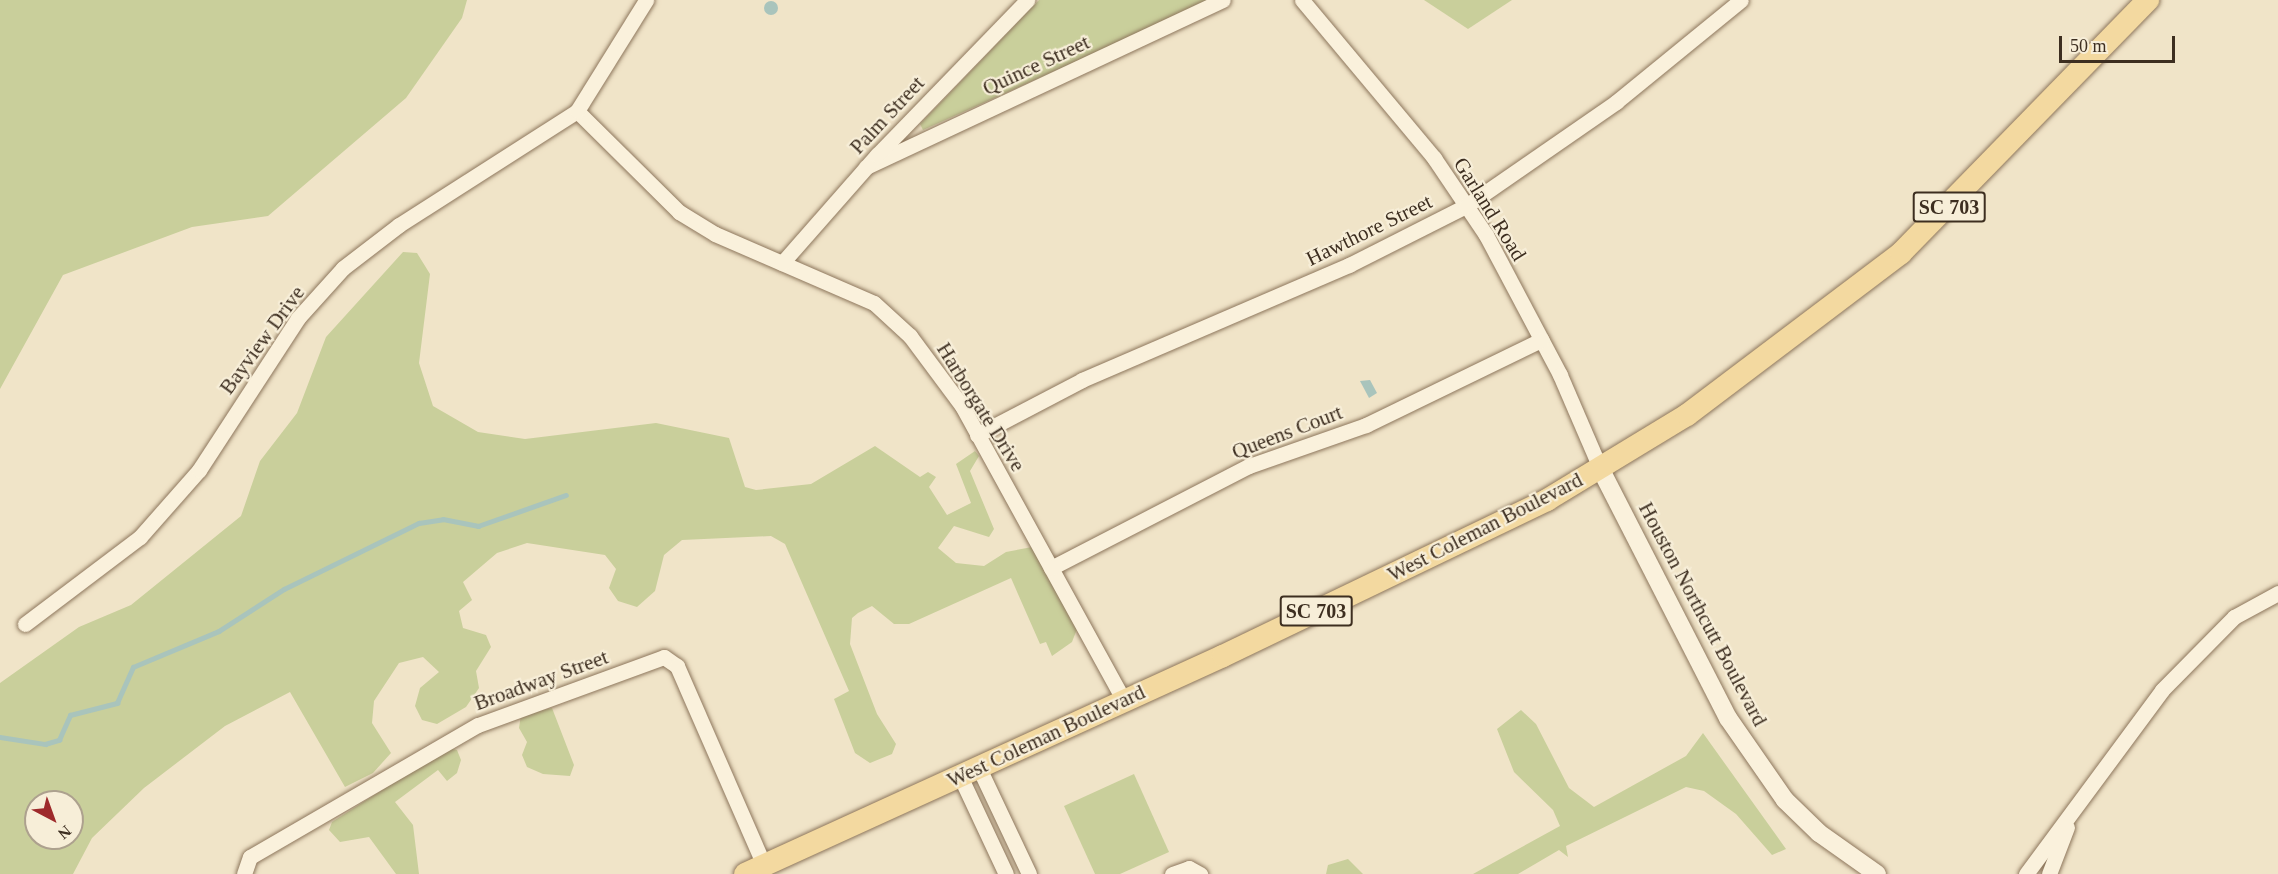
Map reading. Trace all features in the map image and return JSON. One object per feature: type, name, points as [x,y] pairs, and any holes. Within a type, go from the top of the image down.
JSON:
[{"type":"main road","name":"West Coleman Boulevard","points":[[754,869],[1124,701],[1547,500],[1687,415],[1901,254],[2148,0]]},
{"type":"street","name":"Bayview Drive","points":[[25,624],[140,537],[200,470],[298,318],[343,268],[399,225],[577,111],[646,0]]},
{"type":"street","name":"Palm Street","points":[[782,264],[866,167],[1027,0]]},
{"type":"street","name":"Quince Street","points":[[866,167],[1223,0]]},
{"type":"street","name":"Garland Road","points":[[1302,0],[1434,158],[1466,206],[1541,340],[1600,468]]},
{"type":"street","name":"Hawthore Street","points":[[977,435],[1082,380],[1349,265],[1466,206],[1616,102],[1741,0]]},
{"type":"street","name":"Harborgate Drive","points":[[577,111],[679,212],[782,264],[874,303],[938,368],[1124,701]]},
{"type":"street","name":"Queens Court","points":[[1051,568],[1249,466],[1366,425],[1541,340]]},
{"type":"street","name":"Houston Northcutt Boulevard","points":[[1600,468],[1728,717],[1785,800],[1819,833],[1877,874]]},
{"type":"street","points":[[2026,874],[2069,821],[2106,761],[2162,690],[2234,617],[2278,593]]},
{"type":"street","name":"Broadway Street","points":[[244,874],[250,857],[478,725],[664,657],[677,666],[754,869]]},
{"type":"street","points":[[970,772],[1006,874]]},
{"type":"street","points":[[970,772],[1029,874]]},
{"type":"street","points":[[2049,874],[2069,821]]},
{"type":"street","points":[[1172,874],[1189,868],[1200,874]]},
{"type":"green space","points":[[0,0],[467,0],[462,18],[406,98],[268,216],[192,227],[63,275],[0,389]]},
{"type":"green space","points":[[1039,0],[1213,0],[923,130],[920,124]]},
{"type":"green space","points":[[1424,0],[1512,0],[1468,29]]},
{"type":"green space","points":[[403,252],[417,253],[430,274],[419,363],[433,406],[478,432],[525,439],[656,423],[729,438],[745,487],[756,490],[811,484],[875,446],[920,477],[928,472],[936,477],[929,487],[947,515],[971,503],[956,464],[975,451],[979,456],[970,471],[994,529],[989,537],[954,526],[938,548],[956,563],[984,566],[1006,552],[1032,547],[1077,629],[1072,642],[1052,656],[1046,642],[1040,644],[1011,578],[909,624],[894,624],[872,606],[858,613],[852,618],[850,644],[877,714],[896,744],[892,754],[870,763],[855,753],[834,699],[849,691],[785,544],[771,536],[682,540],[664,555],[655,591],[637,607],[618,601],[609,588],[616,569],[605,555],[527,543],[497,553],[463,582],[472,600],[459,611],[463,628],[486,635],[491,647],[476,671],[479,688],[466,707],[437,724],[422,720],[415,706],[420,688],[439,672],[423,657],[399,663],[374,701],[372,723],[391,753],[373,773],[345,787],[290,692],[225,726],[144,788],[92,838],[73,874],[0,874],[0,683],[79,627],[131,605],[241,516],[260,461],[297,413],[326,337]]},
{"type":"green space","points":[[552,708],[574,765],[570,776],[543,774],[527,767],[522,755],[527,742],[519,728],[521,715]]},
{"type":"green space","points":[[1521,710],[1536,724],[1569,788],[1594,807],[1686,756],[1703,733],[1786,849],[1772,855],[1736,814],[1704,791],[1686,787],[1566,846],[1568,857],[1559,850],[1518,874],[1473,874],[1560,826],[1553,810],[1514,772],[1497,729]]},
{"type":"green space","points":[[448,748],[457,750],[461,760],[457,773],[447,781],[438,770],[395,802],[413,825],[419,874],[396,874],[369,837],[340,842],[329,830],[332,822]]},
{"type":"green space","points":[[1134,774],[1169,852],[1120,874],[1095,874],[1064,806]]},
{"type":"green space","points":[[1348,859],[1363,874],[1326,874],[1328,865]]},
{"type":"water","points":[[768,1],[774,1],[778,8],[774,15],[768,15],[764,11],[764,5]]},
{"type":"water","points":[[1370,380],[1377,393],[1369,398],[1360,381]]},
{"type":"waterway","points":[[0,737],[45,744],[59,740],[70,715],[117,703],[133,667],[219,631],[284,589],[419,523],[443,519],[478,526],[566,495]]}]
